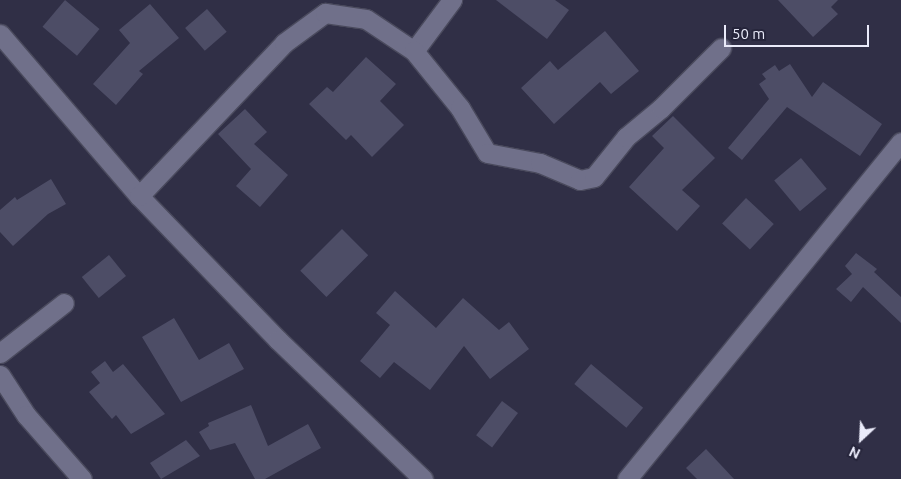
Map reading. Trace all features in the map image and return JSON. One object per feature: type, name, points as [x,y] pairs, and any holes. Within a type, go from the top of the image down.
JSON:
[{"type":"street","points":[[414,50],[452,0]]},
{"type":"street","points":[[139,196],[284,43],[325,13],[366,19],[414,50],[460,108],[487,154],[540,163],[580,180],[594,177],[626,138],[661,108],[721,48]]},
{"type":"street","points":[[0,34],[139,196],[278,340],[423,479]]},
{"type":"street","points":[[627,479],[901,142]]},
{"type":"street","points":[[0,353],[64,303]]},
{"type":"street","points":[[0,375],[26,415],[82,479]]},
{"type":"building","points":[[65,0],[99,29],[77,56],[43,27]]},
{"type":"building","points":[[496,0],[555,0],[569,10],[547,39]]},
{"type":"building","points":[[778,0],[838,0],[831,7],[838,14],[813,37]]},
{"type":"building","points":[[150,4],[179,38],[139,71],[143,74],[116,105],[93,84],[130,43],[119,30]]},
{"type":"building","points":[[207,9],[227,32],[205,51],[185,28]]},
{"type":"building","points":[[605,31],[639,71],[611,94],[600,82],[554,124],[521,88],[550,61],[558,70]]},
{"type":"building","points":[[366,57],[396,84],[380,101],[404,125],[372,157],[351,135],[346,140],[309,104],[327,87],[333,92]]},
{"type":"building","points":[[790,64],[812,97],[823,82],[882,124],[860,156],[787,107],[742,160],[728,148],[769,99],[759,84],[766,79],[762,74],[775,65],[779,71]]},
{"type":"building","points":[[245,109],[267,132],[254,144],[288,175],[260,207],[236,186],[251,169],[218,134]]},
{"type":"building","points":[[673,116],[715,158],[682,190],[700,206],[677,231],[629,187],[664,148],[652,136]]},
{"type":"building","points":[[801,158],[827,189],[800,211],[774,180]]},
{"type":"building","points":[[51,179],[66,204],[48,214],[13,246],[0,232],[0,210],[15,197],[17,200]]},
{"type":"building","points":[[746,198],[774,224],[750,250],[722,224]]},
{"type":"building","points":[[342,229],[368,255],[326,297],[300,271]]},
{"type":"building","points":[[856,253],[877,269],[874,272],[901,297],[901,323],[863,287],[851,302],[836,289],[852,274],[845,266]]},
{"type":"building","points":[[109,255],[126,276],[99,298],[82,277]]},
{"type":"building","points":[[395,291],[436,328],[463,298],[499,330],[509,322],[529,349],[490,379],[464,346],[430,390],[394,362],[380,378],[360,361],[390,325],[376,313]]},
{"type":"building","points":[[174,318],[199,360],[229,343],[244,369],[181,402],[142,337]]},
{"type":"building","points":[[105,361],[113,372],[123,364],[165,414],[131,434],[116,415],[112,419],[89,392],[100,383],[91,372]]},
{"type":"building","points":[[591,364],[643,408],[626,428],[574,384]]},
{"type":"building","points":[[502,401],[518,413],[492,447],[476,435]]},
{"type":"building","points":[[251,405],[268,446],[308,424],[321,448],[265,479],[255,479],[235,443],[210,450],[199,432],[209,426],[208,423]]},
{"type":"building","points":[[186,440],[200,456],[161,479],[150,463]]},
{"type":"building","points":[[706,449],[734,479],[697,479],[686,468]]}]
